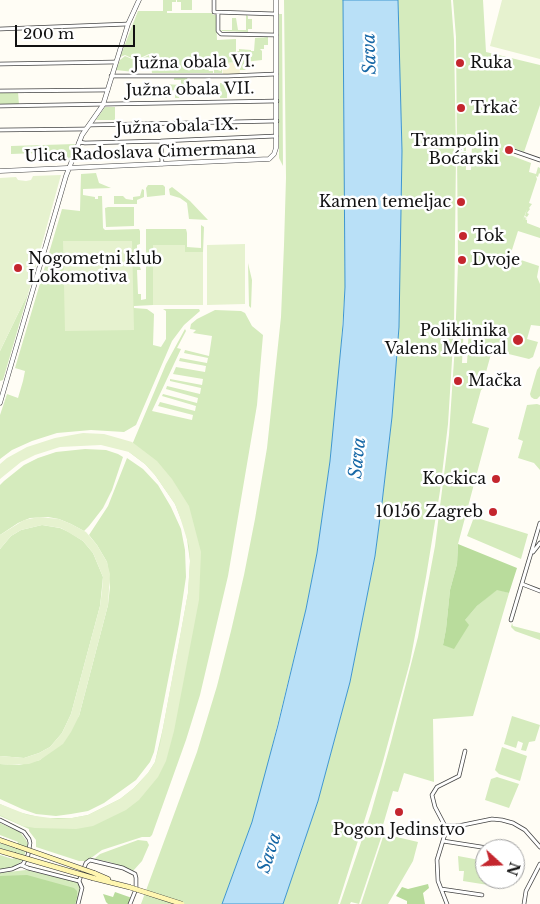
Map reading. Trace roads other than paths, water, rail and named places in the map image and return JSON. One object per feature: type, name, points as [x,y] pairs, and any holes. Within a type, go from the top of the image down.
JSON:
[{"type":"main road","points":[[0,840],[94,876]]},
{"type":"main road","points":[[0,851],[94,876],[182,904]]},
{"type":"street","points":[[0,403],[70,167],[86,127],[103,105],[128,24],[139,0]]},
{"type":"street","points":[[214,0],[220,34],[276,35]]},
{"type":"street","name":"Ulica Radoslava Cimermana","points":[[0,171],[266,160],[272,157],[276,152],[277,136],[276,0]]},
{"type":"street","points":[[216,12],[276,14]]},
{"type":"street","points":[[0,29],[128,24]]},
{"type":"street","points":[[0,64],[116,62]]},
{"type":"street","name":"Južna obala VI.","points":[[111,76],[276,74]]},
{"type":"street","points":[[0,91],[108,90]]},
{"type":"street","name":"Južna obala VII.","points":[[0,106],[277,101]]},
{"type":"street","points":[[0,130],[277,121]]},
{"type":"street","name":"Južna obala IX.","points":[[79,142],[161,142],[277,136]]},
{"type":"street","points":[[161,142],[162,164]]},
{"type":"street","points":[[514,151],[540,160]]},
{"type":"street","points":[[511,620],[540,523]]},
{"type":"street","points":[[530,559],[540,543]]},
{"type":"street","points":[[522,584],[540,591]]},
{"type":"street","points":[[447,904],[440,888],[437,860],[445,826],[433,803],[433,792],[436,787],[459,776],[465,751]]},
{"type":"street","points":[[445,826],[458,826],[492,819],[508,821],[525,830],[540,847]]},
{"type":"street","points":[[0,820],[19,829],[29,839],[29,852],[21,865],[0,871]]},
{"type":"street","points":[[443,841],[475,846]]},
{"type":"street","points":[[78,904],[82,888],[79,880],[86,863],[90,860],[110,863],[134,874],[137,885],[130,904]]},
{"type":"street","points":[[524,904],[526,891],[540,864]]},
{"type":"street","points":[[21,865],[79,880]]},
{"type":"street","points":[[440,888],[482,894]]},
{"type":"water","name":"Sava","points":[[343,0],[398,0],[402,151],[399,327],[392,417],[375,556],[350,682],[318,801],[283,904],[222,904],[252,822],[278,725],[306,609],[317,553],[330,461],[345,287]]},
{"type":"place","name":"Ruka","points":[[460,63]]},
{"type":"place","name":"Trkač","points":[[461,108]]},
{"type":"place","name":"Trampolin Boćarski","points":[[509,150]]},
{"type":"place","name":"Kamen temeljac","points":[[461,202]]},
{"type":"place","name":"Tok","points":[[463,236]]},
{"type":"place","name":"Dvoje","points":[[462,260]]},
{"type":"place","name":"Nogometni klub Lokomotiva","points":[[18,268]]},
{"type":"place","name":"Poliklinika Valens Medical","points":[[518,340]]},
{"type":"place","name":"Mačka","points":[[458,381]]},
{"type":"place","name":"Kockica","points":[[496,479]]},
{"type":"place","name":"10156 Zagreb","points":[[493,512]]},
{"type":"place","name":"Pogon Jedinstvo","points":[[399,812]]}]
